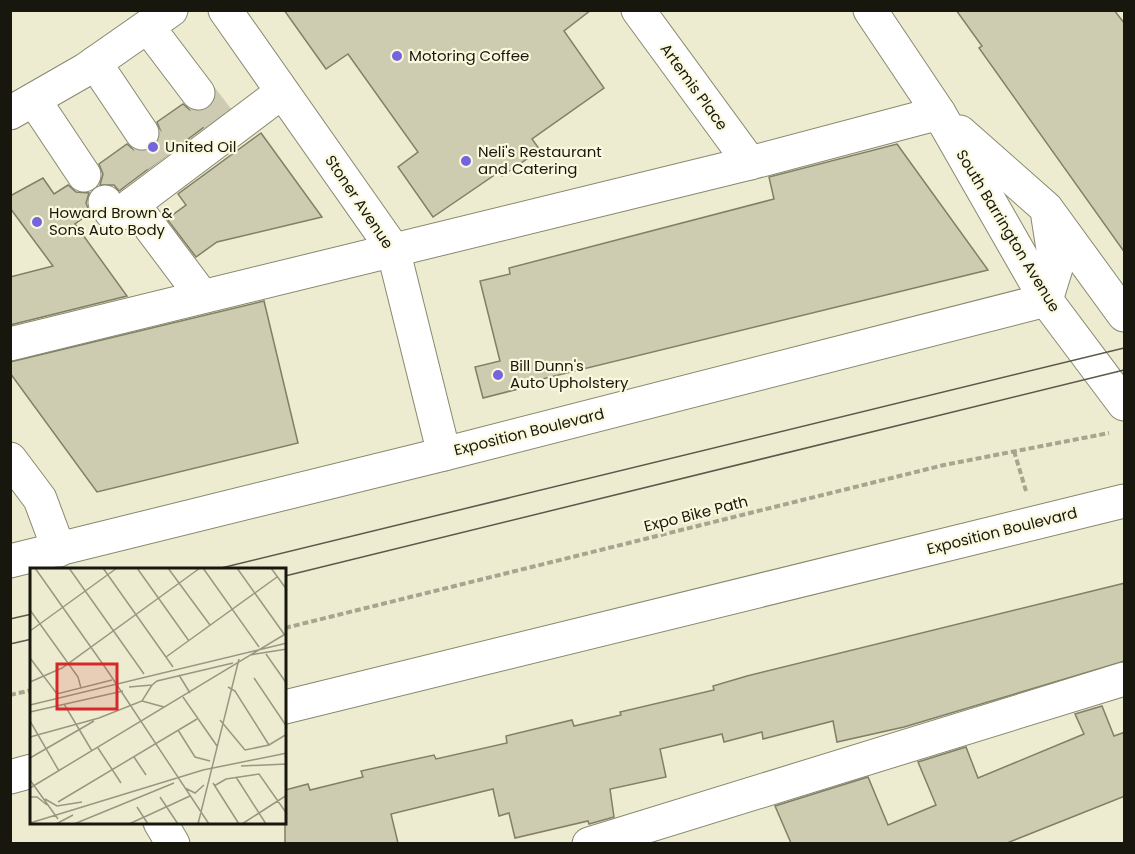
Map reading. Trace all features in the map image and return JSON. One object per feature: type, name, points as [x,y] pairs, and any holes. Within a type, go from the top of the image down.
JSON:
[{"type":"street","name":"Stoner Avenue","points":[[225,10],[393,249],[444,454]]},
{"type":"street","name":"Artemis Place","points":[[638,10],[750,163]]},
{"type":"street","name":"South Barrington Avenue","points":[[870,10],[939,113],[1046,300],[1120,418]]},
{"type":"street","points":[[84,175],[22,106],[95,63],[160,19],[198,93]]},
{"type":"street","points":[[95,63],[142,133]]},
{"type":"street","points":[[202,296],[119,203],[224,126],[282,92]]},
{"type":"street","points":[[10,344],[750,163],[939,113]]},
{"type":"street","name":"South Barrington Avenue","points":[[939,113],[1046,208],[1124,312]]},
{"type":"street","points":[[1046,208],[1056,268],[1046,300]]},
{"type":"street","name":"Exposition Boulevard","points":[[10,561],[444,454],[1046,300]]},
{"type":"street","points":[[10,459],[40,499],[59,550]]},
{"type":"street","name":"Exposition Boulevard","points":[[286,707],[1125,501]]},
{"type":"street","points":[[589,843],[1125,679]]},
{"type":"street","points":[[10,777],[30,772]]},
{"type":"street","points":[[161,824],[173,843]]},
{"type":"path","name":"Expo Bike Path","points":[[286,628],[944,465],[1014,451],[1120,418]]},
{"type":"path","points":[[1014,451],[1035,523]]},
{"type":"path","points":[[10,696],[30,691]]},
{"type":"building","points":[[284,10],[591,10],[564,31],[604,88],[532,139],[540,150],[502,176],[499,172],[433,217],[398,167],[418,152],[348,54],[326,69]]},
{"type":"building","points":[[956,10],[1114,10],[1125,24],[1125,253],[979,48],[982,46]]},
{"type":"building","points":[[215,101],[224,112],[119,191],[114,185],[100,185],[103,174],[99,164],[127,144],[134,150],[143,152],[153,148],[159,142],[161,132],[157,122],[183,104],[190,110],[200,112],[209,108]]},
{"type":"building","points":[[261,133],[322,217],[217,242],[196,257],[167,219],[186,205],[178,194]]},
{"type":"building","points":[[897,144],[988,270],[538,380],[538,384],[483,398],[475,367],[500,361],[480,281],[510,274],[509,268],[774,199],[769,177]]},
{"type":"building","points":[[43,178],[54,194],[68,185],[76,192],[89,193],[86,203],[90,213],[75,224],[127,296],[10,325],[10,277],[53,266],[10,208],[10,196]]},
{"type":"building","points":[[264,301],[298,443],[97,492],[10,373],[10,362]]},
{"type":"building","points":[[1125,583],[1125,661],[904,727],[837,742],[833,721],[763,739],[762,732],[724,742],[722,734],[660,749],[666,777],[610,789],[614,817],[589,824],[588,821],[515,838],[509,813],[499,816],[493,789],[391,814],[398,843],[285,843],[286,790],[308,784],[310,790],[363,777],[361,771],[434,755],[436,759],[507,743],[506,736],[572,720],[574,726],[621,715],[620,712],[714,690],[713,686]]},
{"type":"building","points":[[1102,706],[1114,736],[1125,732],[1125,796],[1007,843],[791,843],[775,806],[868,777],[888,825],[936,805],[918,762],[966,747],[978,778],[1084,734],[1075,714]]},
{"type":"tunnel","points":[[198,93],[219,120]]},
{"type":"tunnel","points":[[142,133],[162,161]]},
{"type":"tram line","points":[[221,568],[1124,348]]},
{"type":"tram line","points":[[286,576],[1124,370]]},
{"type":"tram line","points":[[10,619],[30,614]]},
{"type":"tram line","points":[[10,644],[30,639]]},
{"type":"place","name":"Motoring Coffee","points":[[397,56]]},
{"type":"place","name":"United Oil","points":[[153,147]]},
{"type":"place","name":"Neli's Restaurant and Catering","points":[[466,161]]},
{"type":"place","name":"Howard Brown & Sons Auto Body","points":[[37,222]]},
{"type":"place","name":"Bill Dunn's Auto Upholstery","points":[[498,375]]}]
